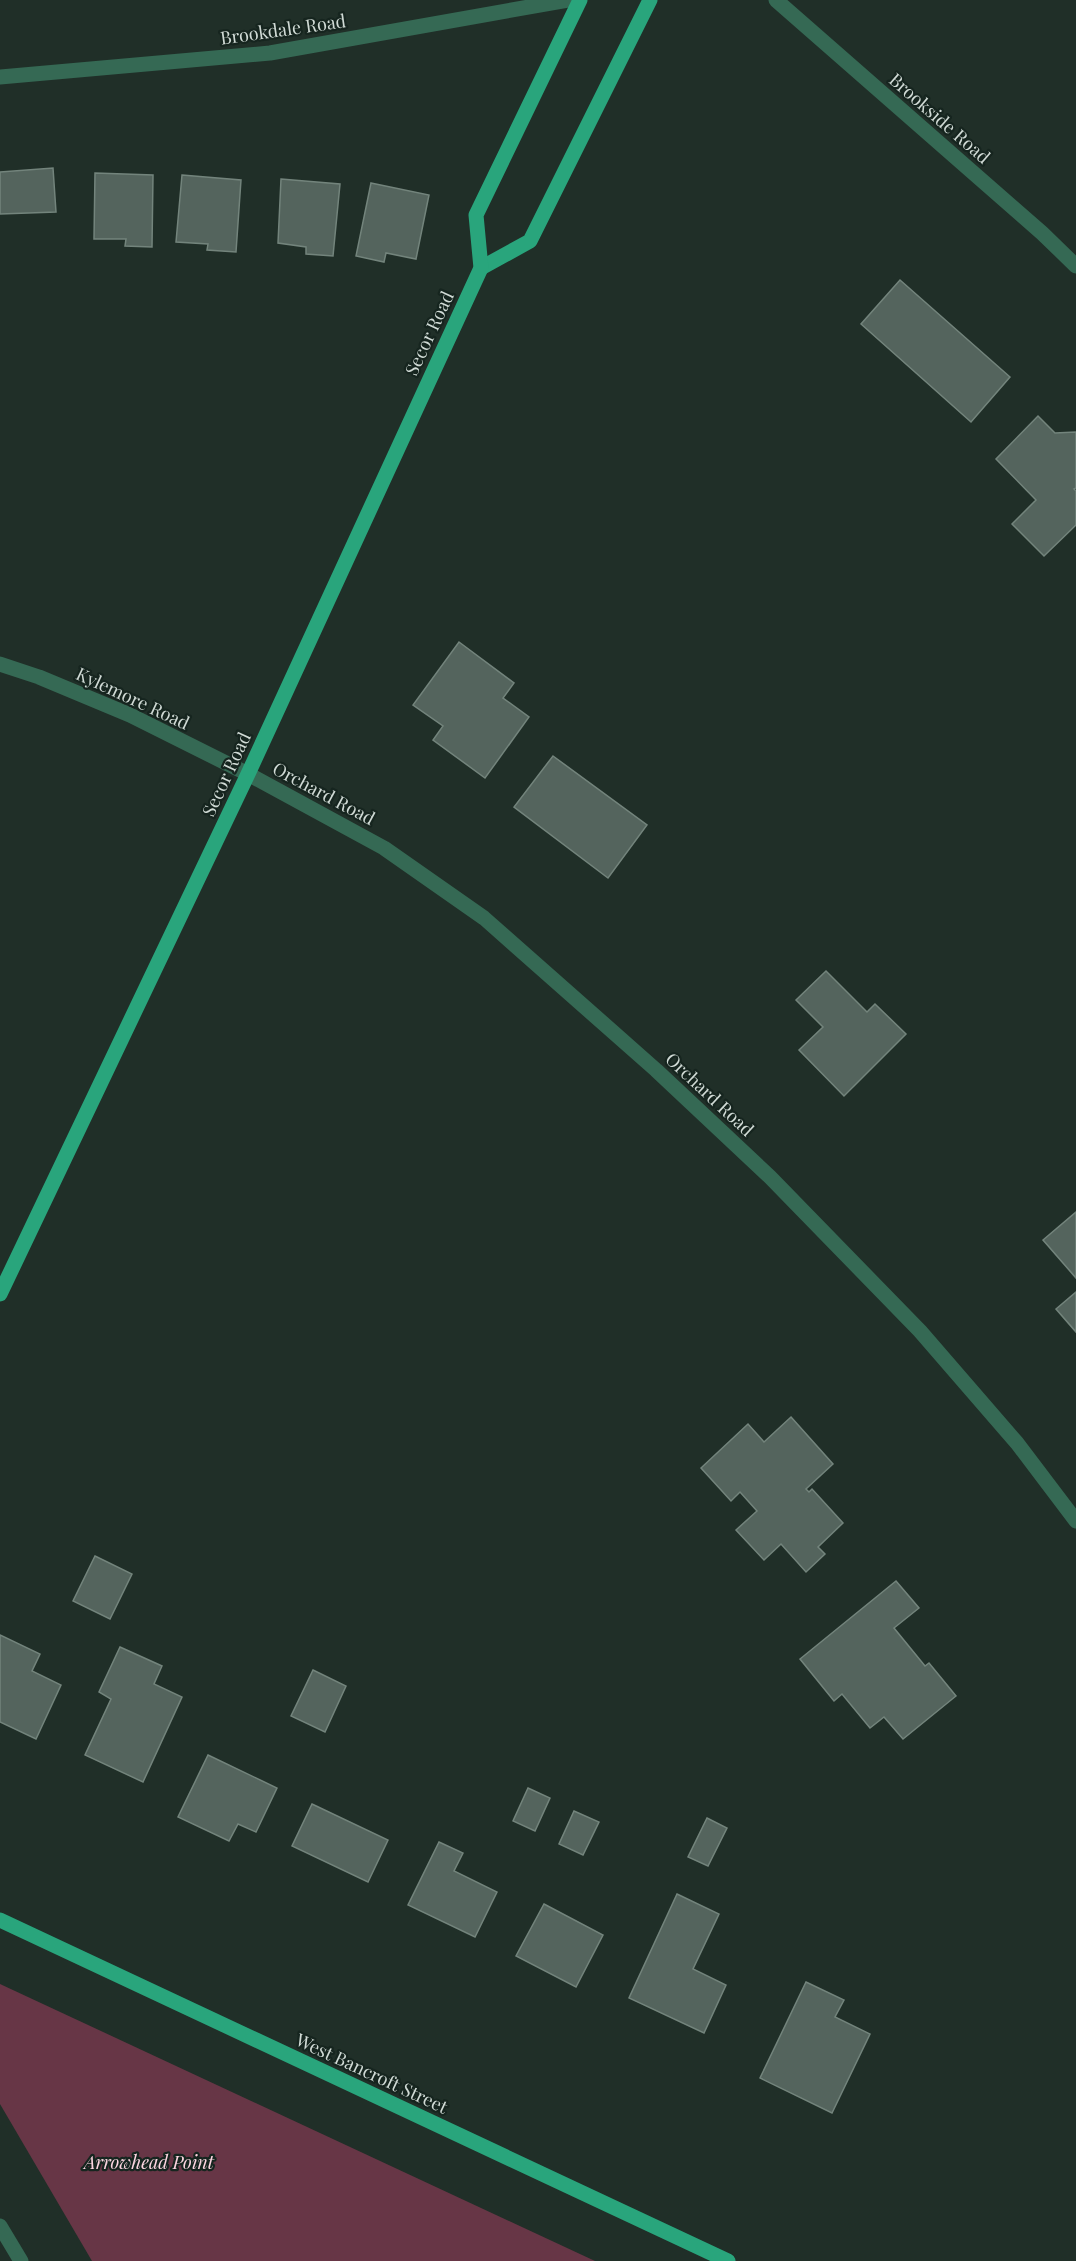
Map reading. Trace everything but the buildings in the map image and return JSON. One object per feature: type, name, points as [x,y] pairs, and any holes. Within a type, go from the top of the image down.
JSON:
[{"type":"main road","points":[[579,0],[476,215],[481,268],[530,241],[650,0]]},
{"type":"main road","name":"Secor Road","points":[[0,1294],[248,774],[481,268]]},
{"type":"main road","name":"West Bancroft Street","points":[[0,1920],[728,2261]]},
{"type":"street","name":"Brookdale Road","points":[[0,77],[270,53],[568,0]]},
{"type":"street","name":"Brookside Road","points":[[776,0],[1042,233],[1076,267]]},
{"type":"street","name":"Kylemore Road","points":[[0,664],[39,677],[130,715],[248,774]]},
{"type":"street","name":"Orchard Road","points":[[248,774],[384,848],[484,918],[656,1070],[770,1177],[920,1331],[1017,1443],[1076,1521]]},
{"type":"street","points":[[0,2226],[21,2261]]},
{"type":"green space","name":"Arrowhead Point","points":[[0,1984],[595,2261],[92,2261],[0,2104]]}]
